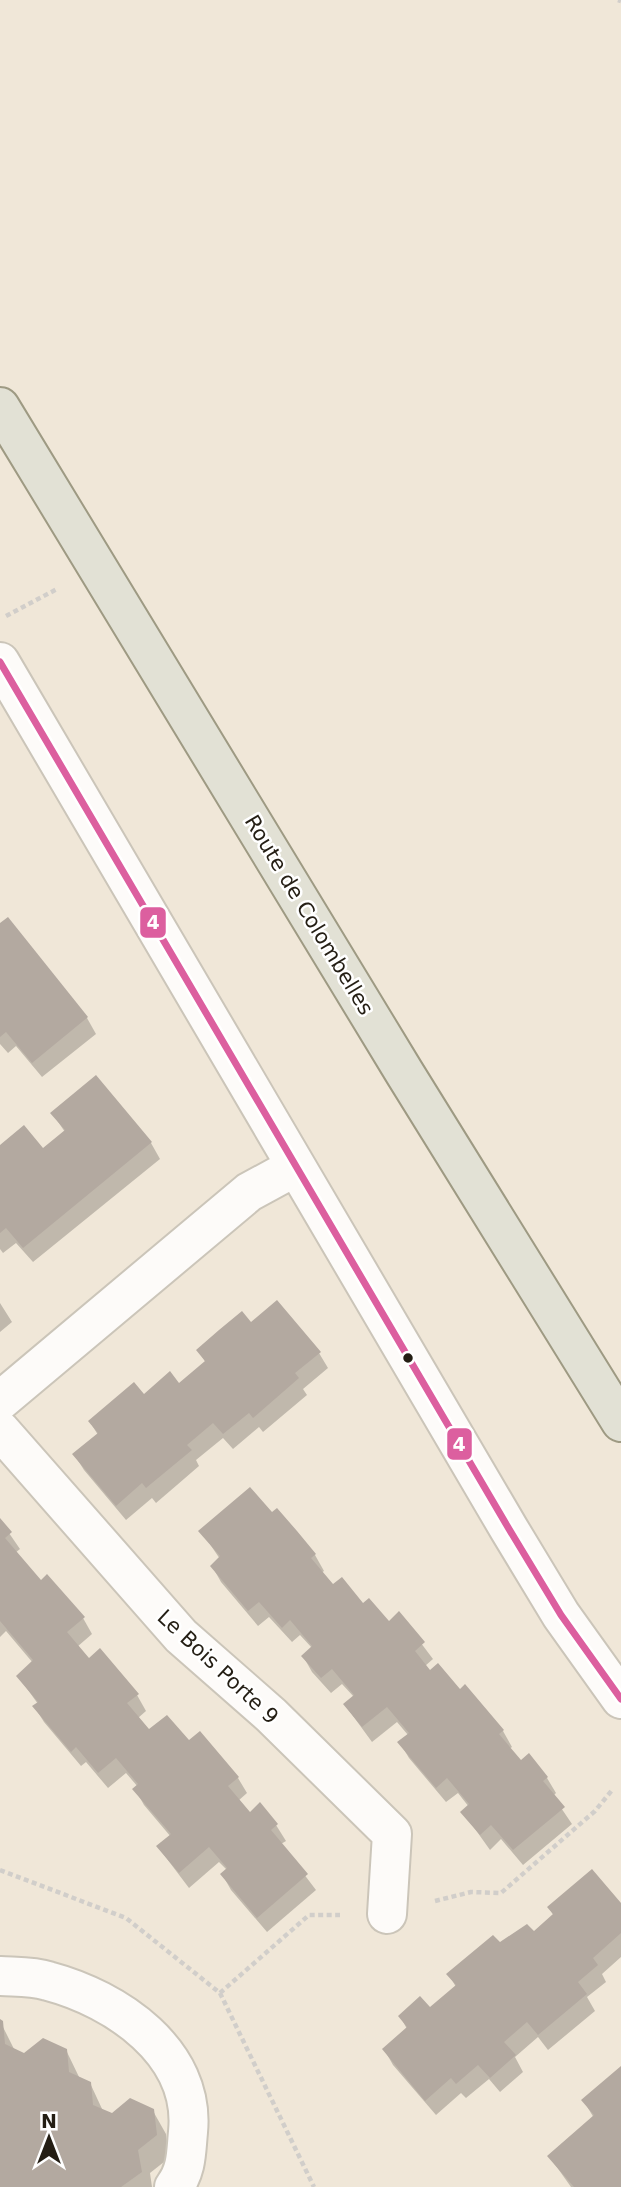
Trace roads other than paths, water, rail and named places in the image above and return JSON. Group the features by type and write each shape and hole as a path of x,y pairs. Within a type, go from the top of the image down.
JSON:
{"main road":[{"name":"Route de Colombelles","path":"0,407 621,1422"}],"street":[{"path":"0,662 12,709 295,1167 561,1615 621,1699"},
{"path":"0,1401 249,1192 295,1167"},
{"name":"Le Bois Porte 9","path":"0,1430 181,1636 271,1716 392,1834 387,1914"},
{"path":"0,1976 45,1979 90,1994 134,2023 161,2047 184,2083 189,2125 184,2174 174,2187"}]}
